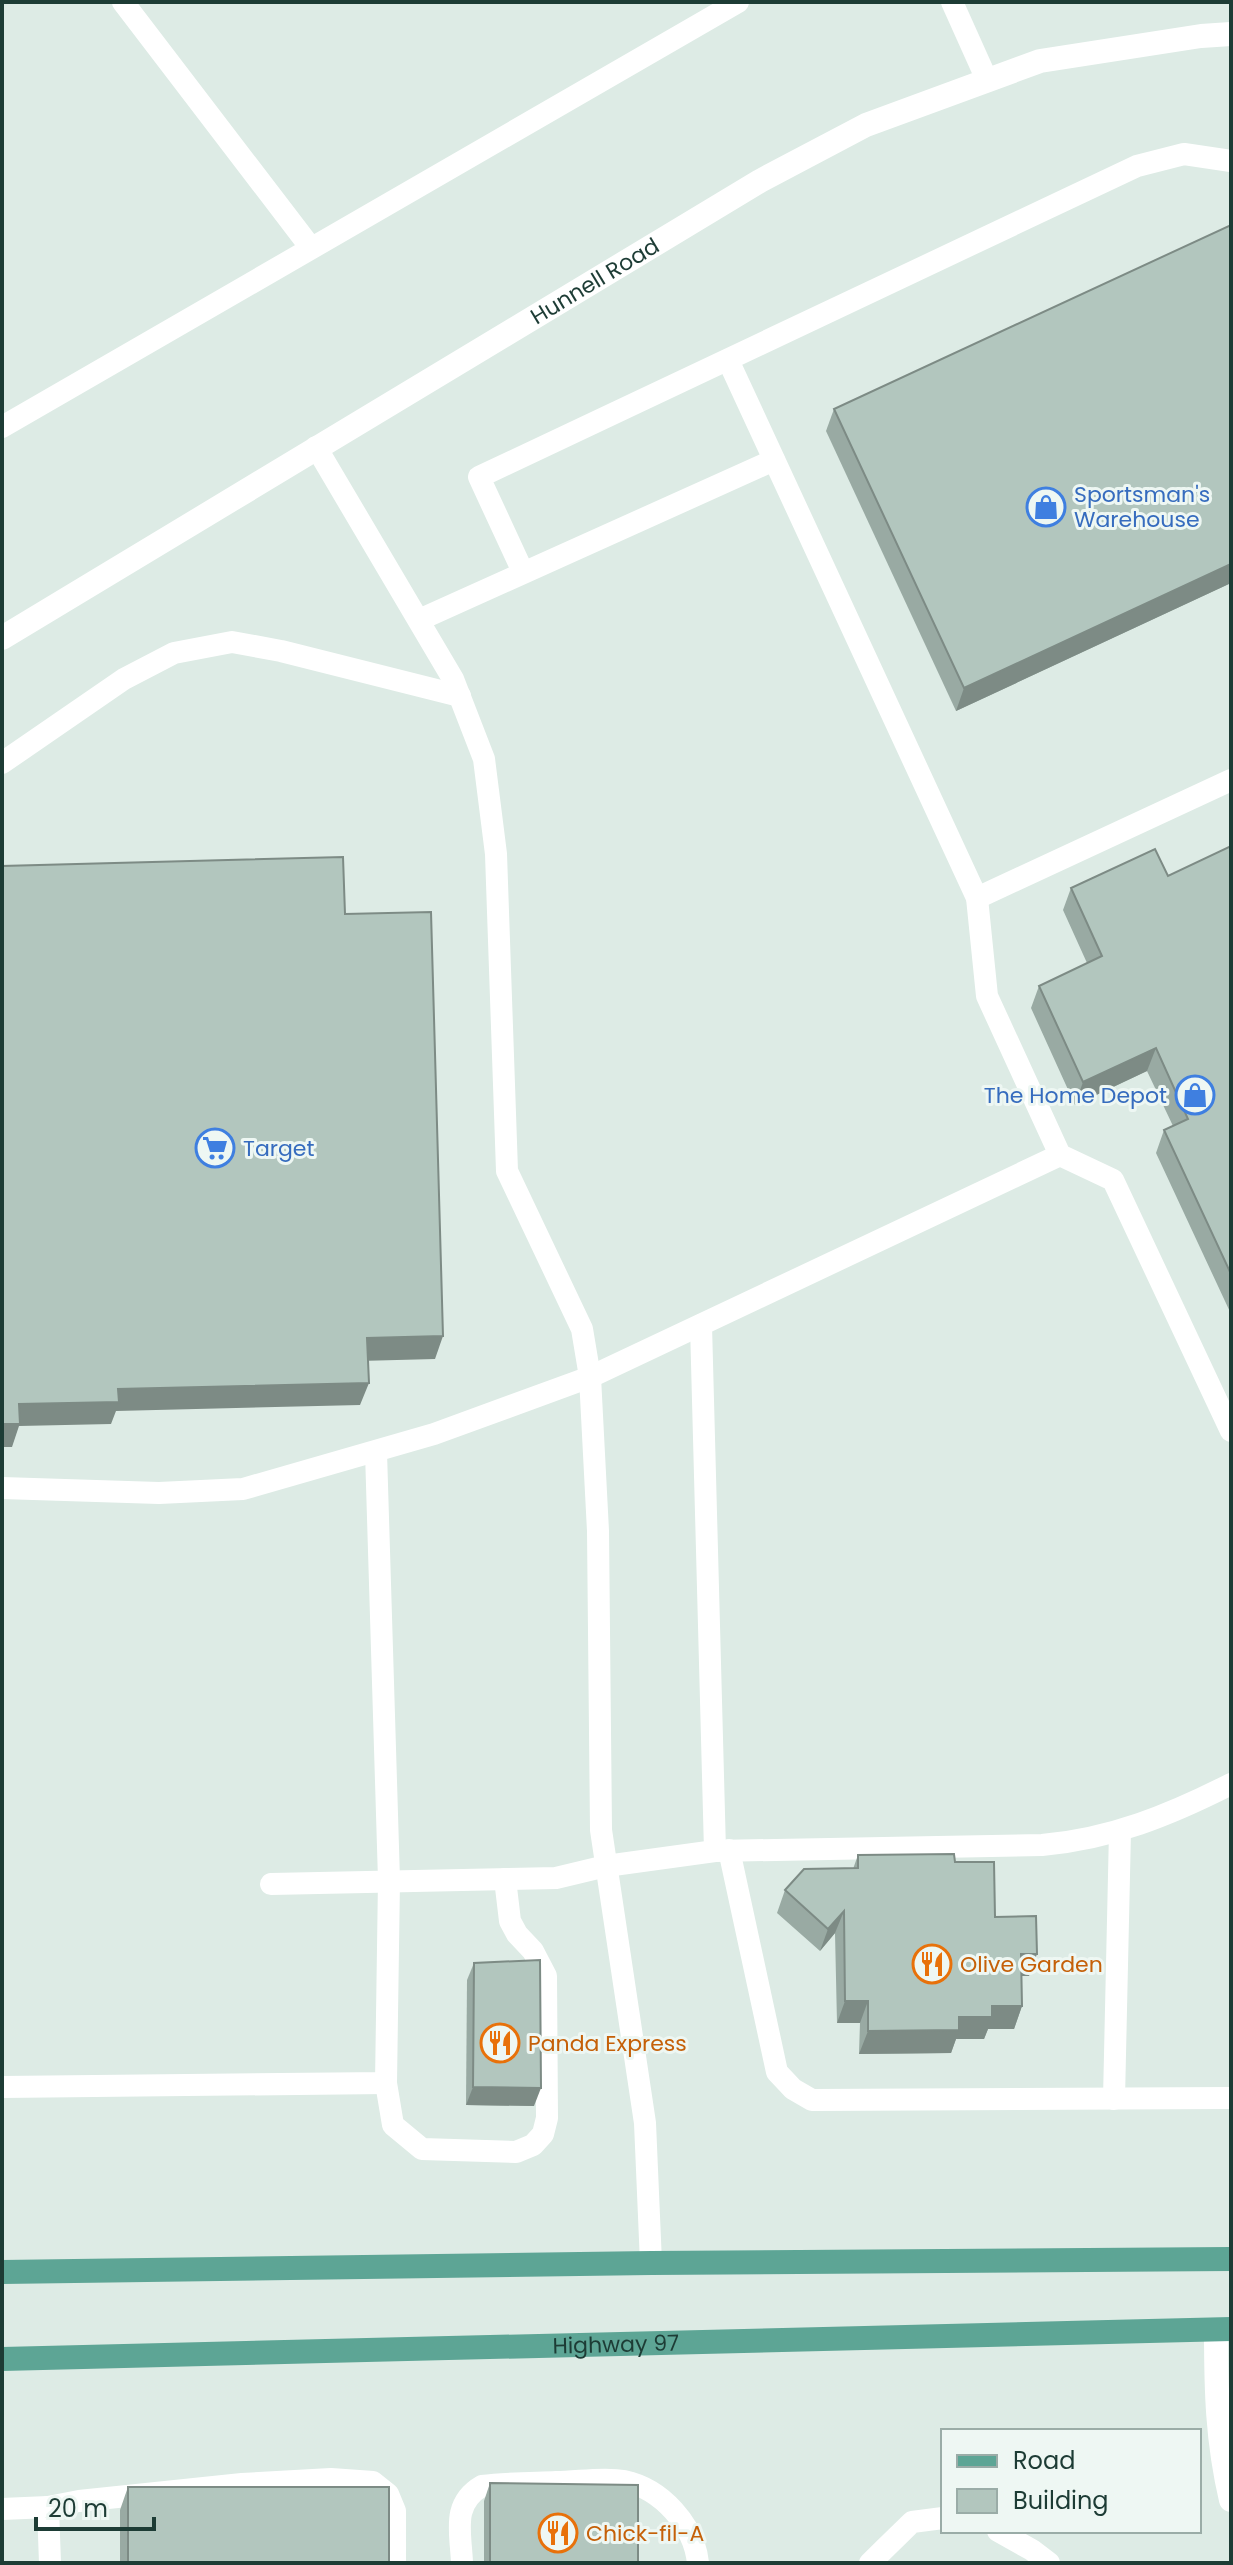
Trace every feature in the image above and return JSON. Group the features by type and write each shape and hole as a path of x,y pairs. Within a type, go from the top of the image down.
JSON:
{"main road":[{"path":"2,2272 1231,2259"},
{"name":"Highway 97","path":"2,2359 1223,2330"}],"street":[{"name":"Hunnell Road","path":"2,638 760,181 866,125 1040,61 1231,34"},
{"path":"1223,2330 1216,2416 1221,2459 1231,2500"}],"lane":[{"path":"123,2 311,248"},
{"path":"2,427 738,2"},
{"path":"952,2 987,80"},
{"path":"523,572 479,477 1137,166 1184,154 1231,161"},
{"path":"728,360 977,898 987,996 1060,1155 1113,1180 1231,1431"},
{"path":"316,447 453,679 484,759 496,854 507,1171 582,1329 590,1377 598,1531 601,1830 645,2123 651,2263"},
{"path":"419,620 774,460"},
{"path":"2,763 124,679 174,653 232,642 281,651 460,696"},
{"path":"977,898 1231,780"},
{"path":"2,1488 159,1493 243,1489 434,1434 590,1377 1060,1155"},
{"path":"701,1325 722,1850 777,2072 793,2089 812,2100 1231,2098"},
{"path":"376,1452 389,1880 386,2083 393,2125 422,2149 516,2152 533,2145 543,2134 547,2118 546,1976 533,1951 510,1921 505,1879"},
{"path":"271,1884 556,1878 606,1866 722,1850 1077,1842 1174,1812 1231,1784"},
{"path":"1114,2099 1120,1831"},
{"path":"2,2087 386,2083"},
{"path":"2,2509 48,2507 242,2484 331,2479 373,2482 388,2494 395,2511 395,2563"},
{"path":"462,2563 462,2507 472,2492 482,2486 622,2480 644,2488 664,2501 681,2519 691,2536 698,2563"},
{"path":"48,2507 50,2563"},
{"path":"870,2563 912,2522 941,2518"},
{"path":"1002,2533 1049,2563"}],"building":[{"name":"Sportsman's Warehouse","path":"1231,225 1231,564 964,688 834,409"},
{"name":"The Home Depot","path":"1231,846 1231,1274 1164,1130 1188,1119 1156,1048 1083,1082 1039,986 1102,956 1071,888 1155,849 1168,876"},
{"name":"Target","path":"343,857 345,914 431,912 443,1336 367,1338 369,1383 118,1389 119,1402 19,1404 20,1424 2,1424 2,866"},
{"name":"Olive Garden","path":"954,1854 955,1862 994,1862 995,1917 1036,1916 1037,1954 1021,1954 1022,2006 992,2006 992,2017 959,2017 959,2030 868,2031 868,2001 845,2001 844,1911 828,1929 785,1890 804,1869 858,1868 858,1855"},
{"name":"Panda Express","path":"540,1960 541,2088 473,2087 474,1963"},
{"name":"Chick-fil-A","path":"490,2483 638,2485 638,2563 490,2563"},
{"path":"128,2487 389,2487 389,2563 128,2563"}],"place":[{"name":"Sportsman's Warehouse","path":"1046,507"},
{"name":"The Home Depot","path":"1195,1095"},
{"name":"Target","path":"215,1148"},
{"name":"Olive Garden","path":"932,1964"},
{"name":"Panda Express","path":"500,2043"},
{"name":"Chick-fil-A","path":"558,2533"}]}
